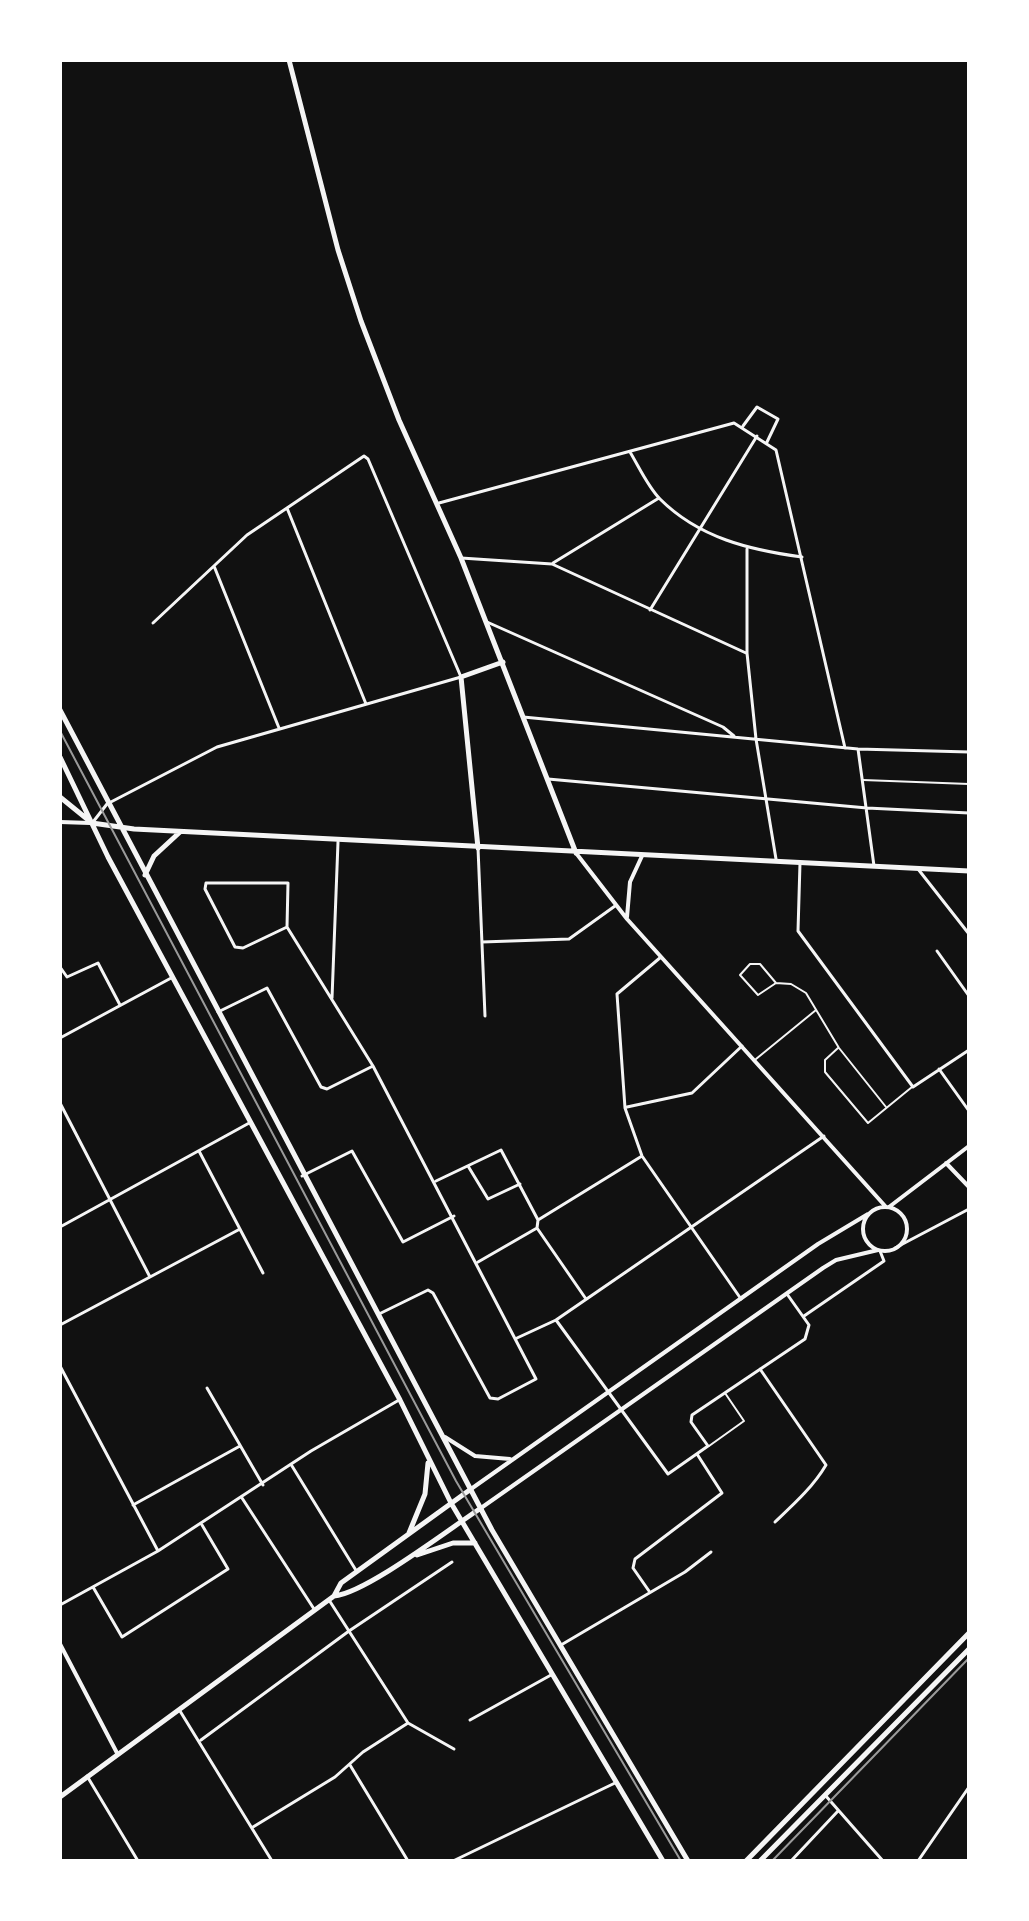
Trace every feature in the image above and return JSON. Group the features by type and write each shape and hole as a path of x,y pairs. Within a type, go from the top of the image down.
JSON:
{"main road":[{"path":"289,60 349,287 399,420 439,503 503,662 576,853"},
{"path":"478,848 461,677 503,662"},
{"path":"60,710 302,1176 481,1508 688,1861"},
{"path":"60,757 173,977 400,1400 451,1503 555,1673 663,1861"},
{"path":"60,797 92,823 180,832 969,871"},
{"path":"145,876 154,856 180,832"},
{"path":"406,1538 415,1525 425,1494 428,1458"},
{"path":"60,1797 331,1598 341,1583 471,1489"},
{"path":"331,1598 348,1595 409,1558 481,1508"},
{"path":"409,1558 453,1543 475,1543"},
{"path":"746,1861 969,1633"},
{"path":"760,1861 969,1649"},
{"path":"818,1788 825,1795"}],"street":[{"path":"742,427 757,407 778,419 767,442"},
{"path":"439,503 734,423 767,442 776,450 845,748"},
{"path":"649,611 697,527 757,436"},
{"path":"630,452 659,498 697,527 747,549 802,557"},
{"path":"60,822 92,823 107,804 217,747 461,677 368,459 364,456 247,535 153,623"},
{"path":"552,564 659,498"},
{"path":"287,507 366,704"},
{"path":"747,549 747,653 756,739 777,862"},
{"path":"461,558 552,564 649,611 747,653"},
{"path":"214,566 279,728"},
{"path":"486,622 723,727 734,736"},
{"path":"523,717 845,748 969,752"},
{"path":"858,749 874,866"},
{"path":"548,779 867,808 969,813"},
{"path":"332,1001 338,842"},
{"path":"478,848 485,1016"},
{"path":"576,853 615,906 875,1193 888,1207 899,1212 906,1224 905,1238 895,1248"},
{"path":"627,919 630,882 642,856"},
{"path":"800,863 798,931 913,1087 969,1050"},
{"path":"918,869 969,934"},
{"path":"287,927 243,948 235,947 205,885 209,882 288,883 287,927 373,1066 478,1262 536,1379 494,1399 480,1383 433,1293 422,1291 377,1315"},
{"path":"482,942 569,939 615,906"},
{"path":"937,951 969,996"},
{"path":"662,956 617,994 626,1110 642,1156 741,1299"},
{"path":"60,967 67,977 98,963 120,1005"},
{"path":"60,1038 173,977"},
{"path":"218,1012 267,988 321,1087 327,1089 373,1066"},
{"path":"626,1110 692,1093 742,1046"},
{"path":"939,1069 969,1111"},
{"path":"60,1103 150,1277"},
{"path":"60,1227 251,1122"},
{"path":"517,1338 556,1320 824,1136"},
{"path":"471,1489 741,1299 870,1212 888,1207 969,1146"},
{"path":"435,1181 501,1150 538,1220 537,1228 586,1299"},
{"path":"199,1151 263,1273"},
{"path":"302,1176 352,1151 403,1242 454,1216"},
{"path":"538,1220 642,1156"},
{"path":"946,1162 969,1187"},
{"path":"468,1166 488,1199 520,1184"},
{"path":"803,1317 884,1261 879,1250 863,1235 875,1193"},
{"path":"481,1508 836,1260 895,1248 969,1209"},
{"path":"478,1262 537,1228"},
{"path":"60,1325 240,1229"},
{"path":"556,1320 668,1474 708,1446 691,1418 805,1339 809,1325 786,1294"},
{"path":"60,1366 158,1551"},
{"path":"760,1369 826,1465 810,1482 806,1493 775,1522"},
{"path":"207,1388 263,1485"},
{"path":"60,1605 158,1551 311,1451 400,1400"},
{"path":"445,1437 475,1456 512,1459"},
{"path":"133,1505 240,1446"},
{"path":"649,1591 633,1568 635,1559 722,1493 697,1454"},
{"path":"292,1466 357,1572"},
{"path":"242,1498 314,1610"},
{"path":"93,1587 122,1637 228,1569 201,1524"},
{"path":"560,1646 711,1552"},
{"path":"201,1740 349,1631 452,1562"},
{"path":"331,1598 408,1723 454,1749"},
{"path":"60,1644 63,1656 117,1753"},
{"path":"470,1720 555,1673"},
{"path":"178,1708 201,1740 272,1861"},
{"path":"253,1827 350,1765 408,1723"},
{"path":"350,1765 408,1861"},
{"path":"87,1776 138,1861"},
{"path":"453,1861 618,1782"},
{"path":"918,1861 969,1787"},
{"path":"825,1795 883,1861"},
{"path":"791,1861 839,1810"}],"lane":[{"path":"863,780 969,784"},
{"path":"776,983 758,995 740,975 750,964 760,964 776,983 798,987 816,1009 839,1048 886,1107"},
{"path":"755,1060 816,1009"},
{"path":"839,1048 825,1060 825,1072 868,1123 913,1087"},
{"path":"708,1446 744,1421 725,1393"}],"tram line":[{"path":"60,731 456,1481 681,1861"},
{"path":"772,1861 969,1658"}]}
